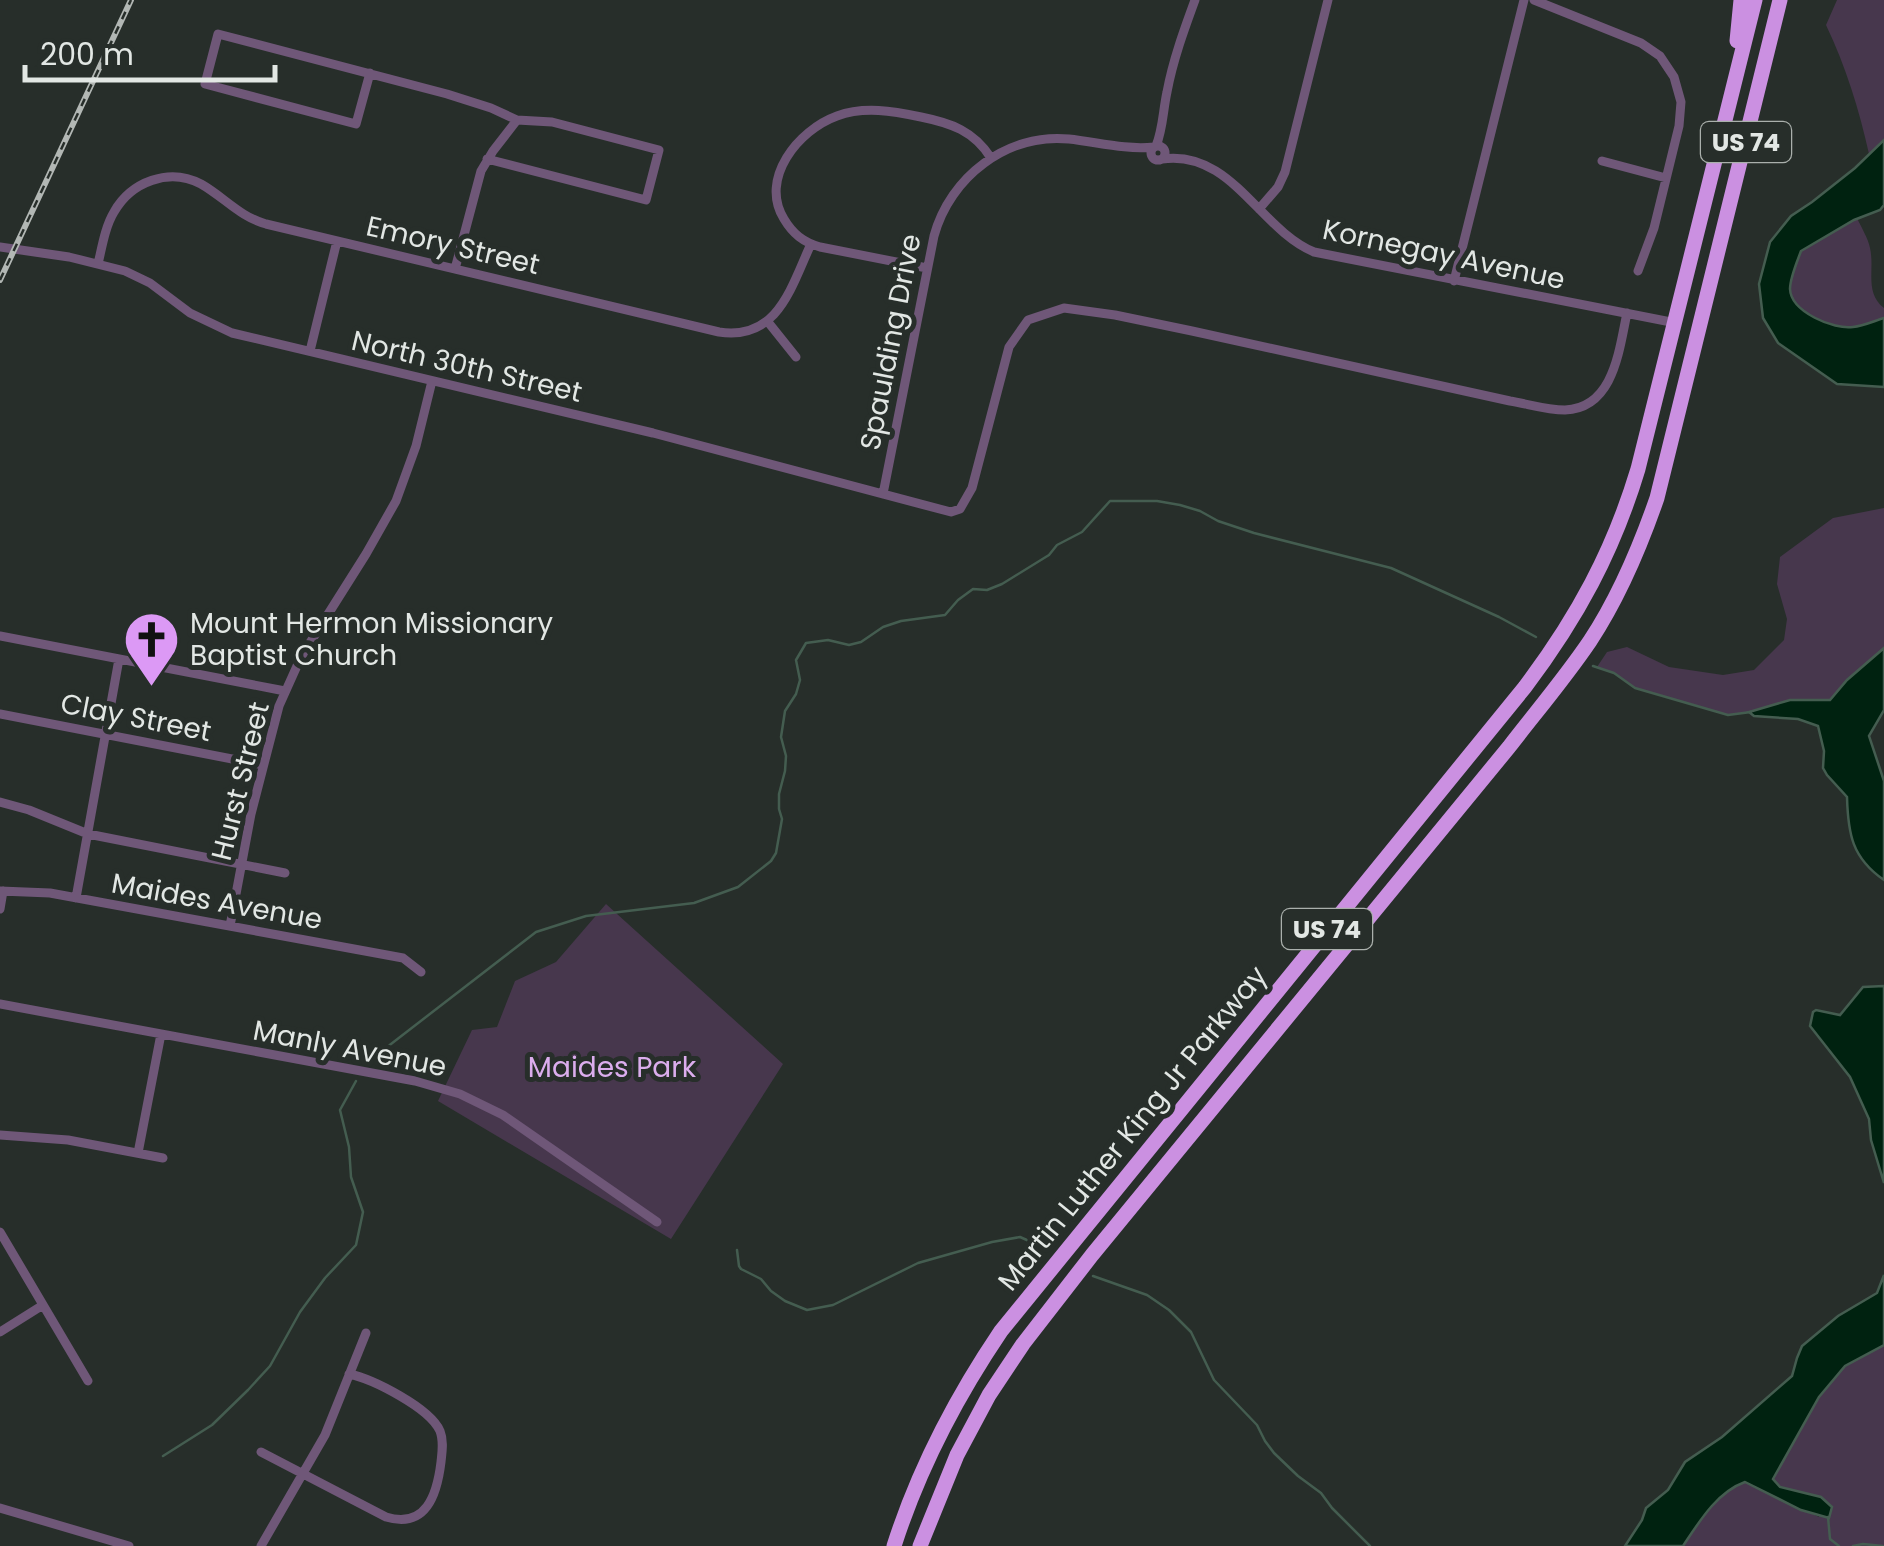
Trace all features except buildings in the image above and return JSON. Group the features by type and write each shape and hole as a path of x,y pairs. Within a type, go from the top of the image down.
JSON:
{"highway":[{"path":"1730,102 1741,0"},
{"name":"Martin Luther King Jr Parkway","path":"894,1546 943,1426 1001,1331 1526,687 1576,616 1604,562 1629,500 1755,0"},
{"name":"Martin Luther King Jr Parkway","path":"920,1546 956,1455 1023,1344 1509,748 1604,618 1638,550 1656,498 1780,0"}],"street":[{"path":"1161,152 1160,135 1170,80 1195,0"},
{"path":"1259,209 1285,172 1328,0"},
{"path":"1454,280 1524,0"},
{"path":"1534,0 1651,48 1668,65 1678,89 1681,113 1654,228 1638,272"},
{"path":"370,74 356,124 205,84 218,34 462,98 517,120 552,122 659,150 646,200 487,159"},
{"path":"927,268 811,244 799,238 778,207 776,189 791,150 829,119 866,110 946,123 976,138 991,158"},
{"path":"455,269 476,186 487,159 517,120"},
{"name":"Kornegay Avenue","path":"991,158 1019,145 1046,139 1161,152 1219,173 1284,235 1308,250 1676,323"},
{"name":"Spaulding Drive","path":"883,494 937,224 969,176 991,158"},
{"path":"1602,161 1666,178"},
{"name":"Emory Street","path":"98,264 116,208 140,184 161,177 181,178 198,183 256,221 720,332 737,334 768,322"},
{"path":"310,351 337,240"},
{"path":"796,357 768,322 785,300 811,244"},
{"name":"North 30th Street","path":"0,246 69,257 141,278 190,313 222,329 675,439 951,512 960,509 972,488 1009,347 1028,320 1064,308 1192,330 1564,410 1601,395 1615,368 1627,314"},
{"name":"Hurst Street","path":"230,926 274,720 301,657 396,501 416,446 432,380"},
{"path":"0,636 285,691"},
{"path":"76,898 118,659"},
{"name":"Clay Street","path":"0,714 263,766"},
{"path":"0,802 88,834 285,872"},
{"path":"0,909 2,891"},
{"name":"Maides Avenue","path":"2,891 34,891 76,898 403,958 421,972"},
{"name":"Manly Avenue","path":"0,1004 415,1082 460,1094 503,1115 657,1222"},
{"path":"138,1153 160,1034"},
{"path":"0,1134 68,1140 163,1158"},
{"path":"0,1232 88,1381"},
{"path":"0,1332 43,1305"},
{"path":"260,1546 325,1435 366,1333"},
{"path":"261,1452 393,1520 412,1518 426,1509 433,1499 442,1450 436,1425 378,1382 349,1374"},
{"path":"0,1508 129,1546"}],"green space":[{"path":"1837,0 1884,0 1884,140 1869,154 1851,88 1826,25"},
{"path":"1857,218 1869,244 1872,288 1884,308 1884,318 1845,327 1805,312 1792,298 1790,285 1801,251"},
{"path":"1884,508 1884,648 1847,680 1830,701 1790,700 1728,715 1635,688 1597,667 1607,652 1627,647 1669,667 1723,675 1754,670 1784,640 1787,619 1777,584 1780,557 1833,518"},
{"name":"Maides Park","path":"606,904 783,1064 671,1239 438,1101 472,1030 497,1027 515,981 556,962"},
{"path":"1884,1345 1884,1546 1683,1546 1717,1500 1745,1482 1819,1517 1821,1498 1780,1487 1773,1479 1819,1397 1845,1366"}],"shaded area":[{"path":"1884,140 1884,205 1801,251 1791,280 1792,297 1798,305 1825,322 1853,327 1884,318 1884,387 1837,384 1778,343 1763,318 1759,284 1770,242 1791,216 1855,168"},
{"path":"1884,648 1884,710 1869,736 1884,781 1884,880 1858,854 1847,797 1823,768 1824,751 1818,726 1749,712 1790,700 1830,700"},
{"path":"1884,986 1884,1183 1869,1119 1850,1077 1810,1026 1816,1010 1840,1015 1863,987"},
{"path":"1884,1275 1884,1345 1845,1366 1819,1397 1773,1479 1780,1487 1821,1497 1832,1507 1829,1518 1801,1510 1745,1482 1717,1500 1683,1546 1625,1546 1646,1508 1668,1490 1685,1462 1722,1437 1792,1376 1802,1346 1838,1316 1877,1293"}],"waterway":[{"path":"369,1061 536,932 586,916 694,903 738,887 776,853 782,819 779,794 786,756 781,737 785,711 800,680 796,660 806,643 828,640 849,645 901,621 945,615 973,589 987,590 1002,584 1049,555 1057,545 1082,532 1110,501 1180,505 1254,533 1391,568 1536,637"},
{"path":"1593,666 1614,673 1635,688 1728,715 1751,712"},
{"path":"163,1456 212,1425 270,1366 300,1312 356,1245 363,1212 351,1177 340,1110 356,1081"},
{"path":"737,1250 741,1269 761,1279 785,1301 807,1310 833,1305 918,1263 992,1242 1020,1237 1045,1248"},
{"path":"1093,1276 1147,1295 1169,1310 1191,1332 1214,1380 1257,1425 1274,1453 1321,1493 1370,1546"},
{"path":"1828,1517 1830,1539 1839,1546"},
{"path":"1853,1546 1883,1546"}],"railway":[{"path":"0,280 131,0"}],"place":[{"name":"Mount Hermon Missionary Baptist Church","path":"151,688"}]}
